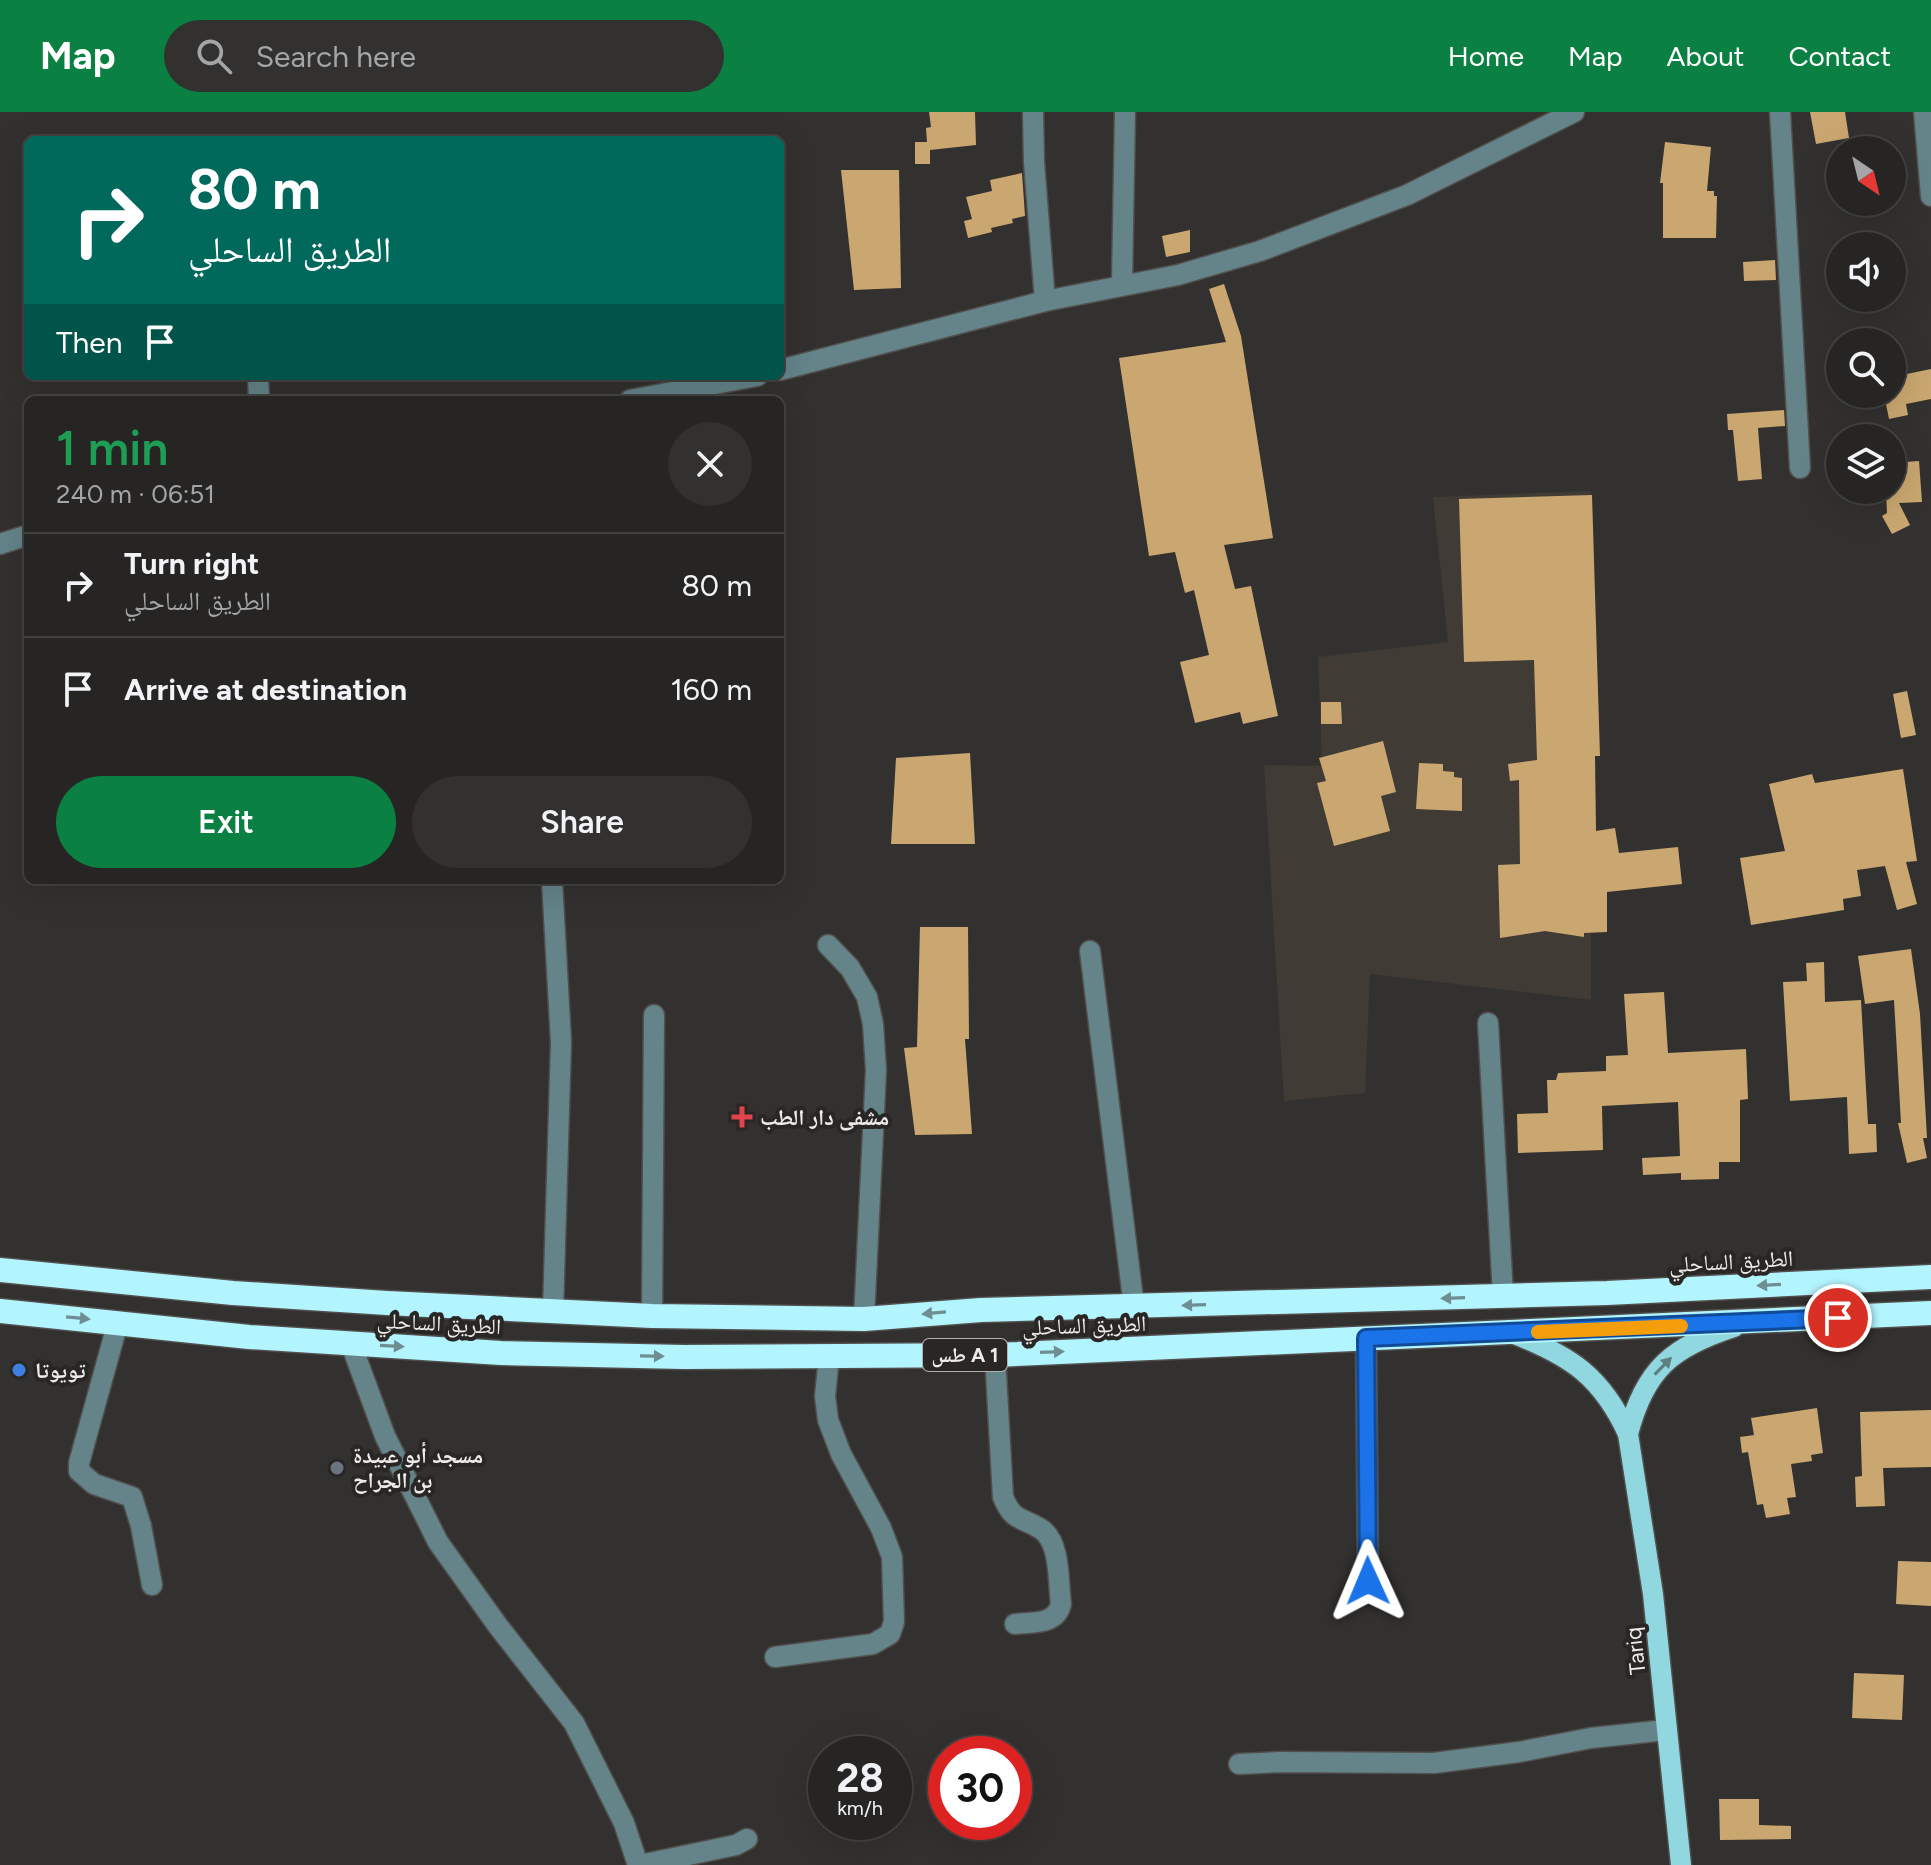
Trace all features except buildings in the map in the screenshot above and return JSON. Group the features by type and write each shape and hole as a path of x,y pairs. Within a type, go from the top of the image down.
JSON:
{"highway":[{"name":"الطريق الساحلي","path":"0,1270 233,1293 553,1312 864,1319 981,1310 1503,1296 1931,1277"},
{"name":"الطريق الساحلي","path":"0,1311 249,1337 501,1353 829,1357 995,1355 1931,1313"}],"main road":[{"path":"1628,1434 1639,1399 1659,1369 1696,1339 1745,1323"},
{"path":"1511,1333 1564,1355 1585,1371 1610,1399 1628,1434"},
{"name":"Tariq","path":"1628,1434 1653,1594 1681,1865"}],"street":[{"path":"1033,112 1045,301"},
{"path":"1122,284 1125,112"},
{"path":"784,369 1045,301 1178,275 1260,251 1407,195 1574,112"},
{"path":"1780,112 1800,468"},
{"path":"1924,112 1931,196"},
{"path":"680,396 742,380"},
{"path":"0,544 24,536"},
{"path":"552,884 561,1042 553,1312"},
{"path":"828,945 856,977 867,997 873,1024 876,1070 864,1319"},
{"path":"1090,951 1134,1307"},
{"path":"652,1316 654,1015"},
{"path":"1488,1023 1503,1296"},
{"path":"118,1322 79,1471 94,1484 132,1497 152,1585"},
{"path":"1366,1338 1368,1581"},
{"path":"351,1344 385,1436 438,1542 574,1723 624,1823 639,1865 736,1845 747,1839"},
{"path":"995,1355 1003,1497 1009,1511 1020,1520 1044,1530 1052,1543 1061,1604 1059,1613 1053,1618 1015,1624"},
{"path":"775,1657 873,1644 890,1634 894,1622 892,1557 881,1528 841,1454 828,1420 825,1396 829,1357"},
{"path":"1239,1764 1295,1761 1434,1763 1519,1752 1591,1738 1666,1730"}],"shaded area":[{"path":"1591,491 1591,1000 1370,974 1365,1093 1284,1101 1264,765 1322,766 1318,657 1448,642 1433,497"}],"slow traffic":[{"path":"1538,1332 1681,1326"}],"place":[{"name":"مشفى دار الطب","path":"742,1117"},
{"name":"تويوتا","path":"19,1370"},
{"name":"مسجد أبو عبيدة بن الجراح","path":"337,1468"}],"route":[{"path":"1368,1581 1366,1338 1838,1318"}]}
